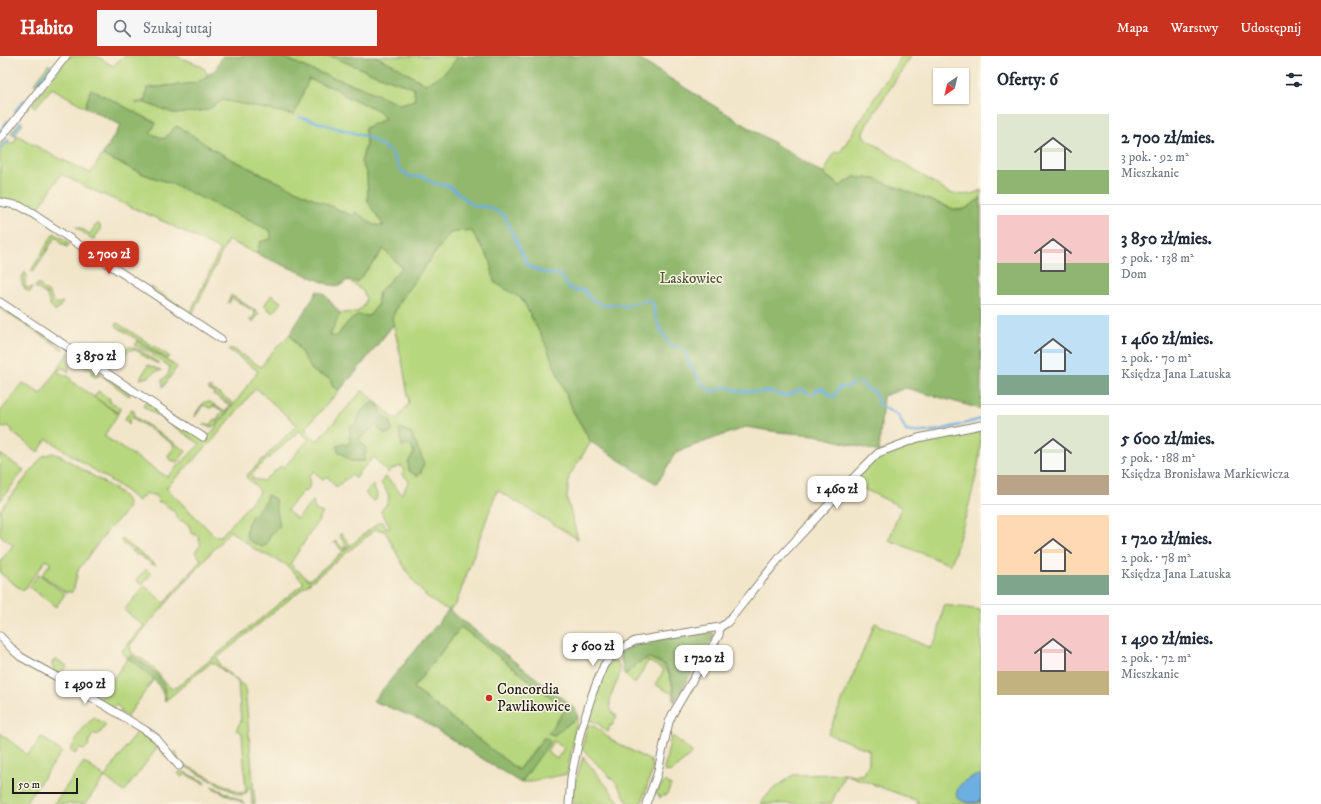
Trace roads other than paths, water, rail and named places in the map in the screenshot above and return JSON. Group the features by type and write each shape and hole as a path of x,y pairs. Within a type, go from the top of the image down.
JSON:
{"street":[{"path":"0,139 66,56"},
{"path":"0,202 20,206 33,214 221,339"},
{"path":"0,302 203,437"},
{"path":"569,804 571,778 581,730 593,692 604,665 616,651 635,641 720,626 727,623 781,556 878,453 918,438 981,424"},
{"path":"646,804 658,775 669,722 719,635 720,626"},
{"path":"0,636 21,657 66,682 145,730 156,738 179,766"}],"water":[{"path":"981,775 981,801 969,802 957,798 958,789 963,782"}],"waterway":[{"path":"37,84 51,67"},
{"path":"15,111 24,100"},
{"path":"299,117 368,137 391,152 401,170 410,177 423,176 433,183 449,186 474,206 488,207 504,215 528,266 541,272 561,275 567,286 572,290 585,290 588,297 604,306 616,304 627,306 645,299 652,302 658,325 671,346 678,347"},
{"path":"0,131 8,121"},
{"path":"14,133 21,122"},
{"path":"0,149 9,139"},
{"path":"684,349 690,366 696,373 697,378 711,391 729,387 738,391 754,391 763,393 765,391 787,396 802,389 809,394"},
{"path":"814,395 817,389 824,389 830,396 834,397 839,387 848,387 854,382"},
{"path":"860,382 867,389 875,392 878,404 899,416 906,431 934,431 981,419"}],"place":[{"name":"Concordia Pawlikowice","path":"489,698"}],"park label":[{"name":"Laskowiec","path":"691,278"}]}
